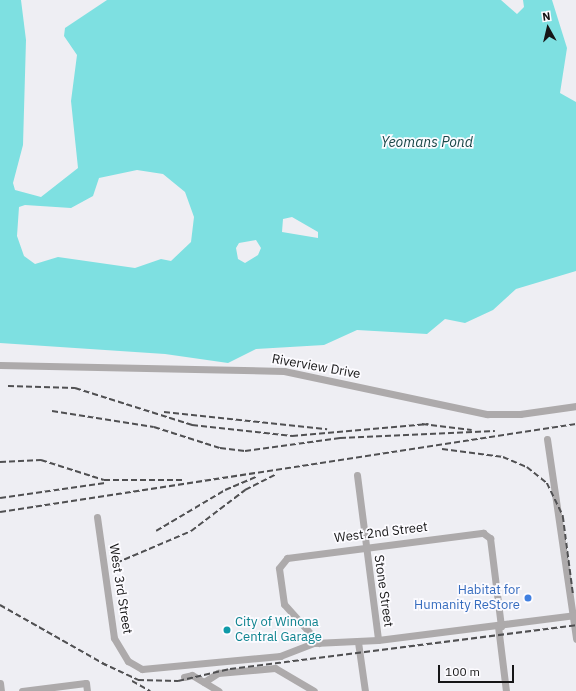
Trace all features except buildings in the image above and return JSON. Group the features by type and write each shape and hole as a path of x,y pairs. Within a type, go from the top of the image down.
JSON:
{"street":[{"name":"Riverview Drive","path":"0,365 284,371 487,414 520,414 576,406"},
{"path":"547,440 574,615 576,639"},
{"name":"Stone Street","path":"357,475 378,640"},
{"name":"West 3rd Street","path":"97,517 114,638 128,662 142,669 156,670 280,656 319,642 358,642 378,640 499,626 574,615"},
{"name":"West 2nd Street","path":"319,642 284,604 279,568 282,562 294,557 483,533 490,538 499,626"},
{"path":"499,626 506,691"},
{"path":"358,642 365,691"},
{"path":"204,682 218,673 275,668 314,691"},
{"path":"184,677 192,674 219,691"},
{"path":"0,684 1,691"},
{"path":"22,691 87,687"}],"water":[{"name":"Yeomans Pond","path":"0,0 21,0 26,40 23,145 13,183 15,190 41,197 78,168 71,101 77,55 64,36 65,28 107,0 501,0 517,14 524,7 523,0 552,0 567,48 560,93 576,102 576,271 516,289 493,310 465,323 445,319 427,334 357,330 324,345 256,349 228,363 165,354 0,343","holes":["137,170 163,174 185,192 194,217 191,242 171,261 161,259 135,268 58,257 35,264 24,256 17,236 19,207 25,205 71,208 93,196 99,178","292,217 318,232 318,238 282,232 283,219","256,240 261,248 258,255 245,263 238,259 236,248 239,243"]}],"railway":[{"path":"8,386 75,388 192,425 292,436 428,424"},
{"path":"52,411 154,427 220,448 245,451 340,438 495,431"},
{"path":"164,412 327,429"},
{"path":"422,424 472,430"},
{"path":"0,512 576,424"},
{"path":"442,449 503,457 527,467 547,483 563,516 573,593"},
{"path":"0,462 41,460 104,480 184,480"},
{"path":"116,563 191,531 245,490 276,474"},
{"path":"156,531 225,490 256,477"},
{"path":"0,498 105,483"},
{"path":"0,605 106,665"},
{"path":"102,663 138,680 178,681 230,669 576,625"},
{"path":"132,681 150,691"}],"place":[{"name":"Habitat for Humanity ReStore","path":"528,598"},
{"name":"City of Winona Central Garage","path":"227,630"}]}
